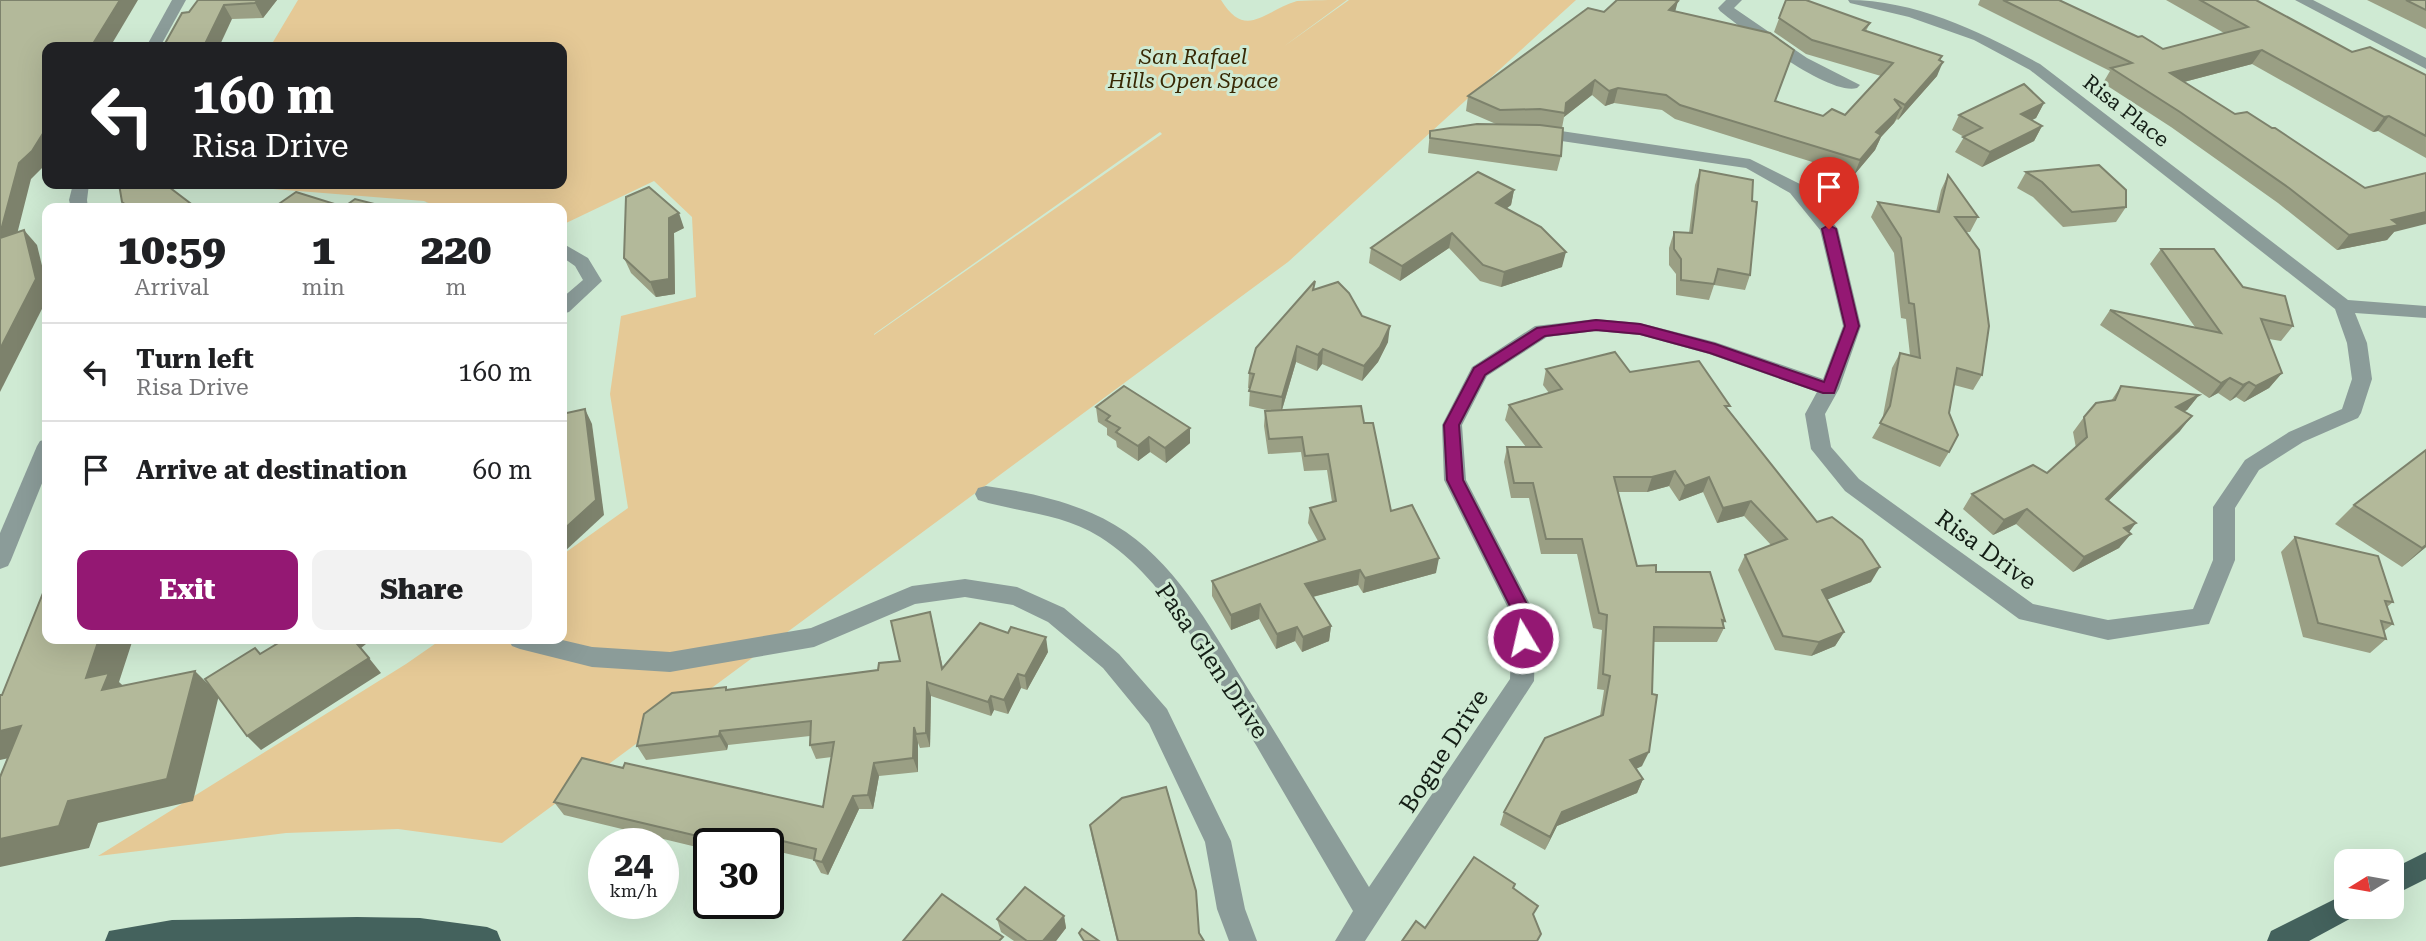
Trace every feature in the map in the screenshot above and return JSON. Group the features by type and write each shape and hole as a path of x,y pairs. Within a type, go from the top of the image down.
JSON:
{"main road":[{"path":"2404,877 2426,865"},
{"path":"2281,941 2334,913"},
{"path":"119,941 173,933 292,936 420,931 487,941"}],"street":[{"path":"156,42 179,0"},
{"name":"Risa Place","path":"1855,0 1914,14 1979,37 2035,67 2343,306"},
{"path":"2302,0 2426,64"},
{"path":"1730,4 1808,67 1852,85"},
{"name":"Risa Drive","path":"1512,132 1537,132 1750,164 1796,189 1829,229 1852,326 1829,389 1815,414 1821,449 1852,485 2027,612 2108,630 2201,617 2224,560 2224,507 2252,465 2295,437 2351,413 2362,379 2357,343 2343,306"},
{"path":"567,252 582,262 593,281 567,304"},
{"path":"2343,306 2426,312"},
{"name":"Bogue Drive","path":"1349,941 1522,681 1524,616 1455,480 1452,425 1479,372 1542,331 1596,325 1640,329 1715,349 1829,389"},
{"path":"0,560 42,458"},
{"name":"Pasa Glen Drive","path":"986,494 1030,500 1096,525 1123,542 1150,570 1174,598 1217,659 1369,912"},
{"path":"540,644 592,657 670,662 814,637 912,595 965,588 1017,596 1056,615 1111,661 1158,717 1218,841 1231,909 1243,941"}],"green space":[{"name":"San Rafael Hills Open Space","path":"298,0 1221,0 1239,19 1248,21 1297,1 1347,0 1283,47 1349,0 1576,0 1288,262 502,843 398,829 286,833 98,856 435,644 567,644 567,551 628,508 610,394 621,316 696,297 692,217 654,181 567,223 567,203 424,201 272,189 567,189 567,42 273,42","holes":["1160,132 1162,134 874,335"]}],"building":[{"path":"0,0 120,0 94,42 42,42 42,135 32,151 19,163 0,234"},
{"path":"198,0 258,0 255,3 224,5 206,42 166,42 182,13 189,12"},
{"path":"1617,0 1674,0 1678,1 1669,10 1770,33 1794,50 1775,101 1823,116 1832,109 1845,115 1893,63 1812,40 1779,18 1786,0 1806,0 1870,23 1863,30 1942,56 1939,60 1943,62 1905,105 1894,99 1901,108 1876,132 1881,135 1860,160 1680,105 1666,95 1618,88 1609,91 1595,80 1566,103 1565,113 1540,109 1500,110 1468,96 1588,8 1604,12"},
{"path":"2003,0 2059,0 2138,37 2142,36 2163,49 2248,27 2200,0 2256,0 2352,52 2370,47 2426,75 2426,136 2389,116 2384,117 2262,50 2170,73 2235,114 2247,112 2275,128 2365,188 2426,173 2426,212 2392,220 2399,225 2349,235 2289,188 2111,68 2132,63"},
{"path":"2406,0 2426,0 2426,10"},
{"path":"2024,84 2044,103 2021,114 2042,126 1990,152 1963,137 1982,128 1959,115"},
{"path":"1477,124 1563,128 1561,156 1430,138 1430,131"},
{"path":"2099,165 2126,190 2126,207 2072,212 2042,182 2026,172"},
{"path":"1700,170 1753,180 1752,201 1757,202 1750,275 1718,269 1714,284 1681,280 1681,259 1674,249 1674,232 1692,233"},
{"path":"1478,172 1514,190 1496,203 1541,227 1566,252 1504,272 1483,265 1452,233 1402,266 1371,248"},
{"path":"1948,175 1978,217 1955,217 1979,250 1989,326 1982,375 1957,368 1949,413 1958,435 1949,452 1880,423 1890,406 1900,353 1920,358 1914,304 1909,303 1901,238 1878,202 1939,212"},
{"path":"649,187 679,213 669,218 669,279 650,282 624,258 626,197"},
{"path":"120,189 172,189 190,203 123,203"},
{"path":"296,192 331,203 280,203"},
{"path":"355,199 371,203 350,203"},
{"path":"24,230 36,279 0,349 0,238"},
{"path":"2161,249 2214,249 2243,287 2285,296 2293,326 2261,319 2282,373 2256,386 2249,382 2243,385 2230,378 2221,383 2110,310 2221,333"},
{"path":"1315,281 1313,290 1338,282 1349,293 1362,316 1390,326 1380,347 1364,366 1323,349 1318,355 1297,346 1282,397 1249,391 1254,374 1249,373 1256,348"},
{"path":"1615,352 1630,372 1699,361 1730,406 1725,406 1817,522 1832,517 1862,540 1880,567 1822,590 1844,632 1819,642 1783,636 1745,555 1787,539 1751,501 1723,508 1709,477 1685,486 1675,471 1652,477 1614,477 1637,566 1656,565 1656,572 1710,572 1725,621 1722,620 1724,628 1654,627 1652,694 1657,695 1649,752 1630,760 1643,779 1562,812 1550,837 1504,812 1545,738 1603,715 1610,676 1603,674 1607,615 1599,613 1582,539 1546,539 1533,483 1514,483 1507,447 1541,447 1509,405 1562,389 1546,369"},
{"path":"1124,386 1190,428 1165,448 1149,437 1138,446 1116,432 1120,428 1106,420 1110,416 1096,407"},
{"path":"2121,386 2199,395 2176,407 2192,416 2106,499 2136,523 2124,528 2131,534 2084,557 2027,509 2004,520 1972,494 2033,465 2047,473 2087,437 2084,417 2096,403 2115,400"},
{"path":"1361,406 1364,423 1373,423 1391,511 1412,505 1439,558 1365,578 1360,570 1305,584 1331,626 1303,637 1297,627 1277,634 1260,604 1231,615 1212,581 1325,539 1310,508 1336,501 1328,454 1305,456 1302,437 1269,439 1265,411"},
{"path":"585,409 596,500 567,526 567,413"},
{"path":"2426,450 2426,545 2422,548 2354,505"},
{"path":"2295,537 2378,556 2393,602 2385,601 2393,624 2381,621 2386,639 2318,623"},
{"path":"42,595 42,644 97,644 86,678 109,673 102,690 195,671 167,779 68,801 59,826 0,839 0,777 21,726 0,731 2,695"},
{"path":"930,612 942,669 980,623 1008,633 1011,627 1046,637 1025,676 1018,674 1004,700 991,696 988,702 927,682 926,733 916,734 914,727 913,758 874,763 868,795 853,796 822,862 814,860 816,849 784,841 784,828 693,828 693,835 679,832 679,828 664,828 554,802 582,758 623,768 625,763 823,807 834,742 810,745 811,721 720,731 719,736 637,746 644,714 672,693 726,687 726,690 878,670 879,663 900,661 891,621"},
{"path":"277,644 357,644 369,658 247,736 205,679 255,648 260,654"},
{"path":"1166,787 1196,891 1199,933 1204,941 1118,941 1090,825 1122,798"},
{"path":"1474,857 1515,884 1513,888 1538,906 1533,914 1541,934 1537,941 1402,941 1416,921 1425,928"},
{"path":"1025,887 1064,916 1043,941 1027,941 997,919"},
{"path":"942,894 1003,937 999,941 903,941"},
{"path":"1082,929 1099,941 1084,941 1079,933"}],"route":[{"path":"1523,638 1524,616 1455,480 1452,425 1479,372 1542,331 1596,325 1640,329 1715,349 1829,389 1852,326 1829,229"}]}
